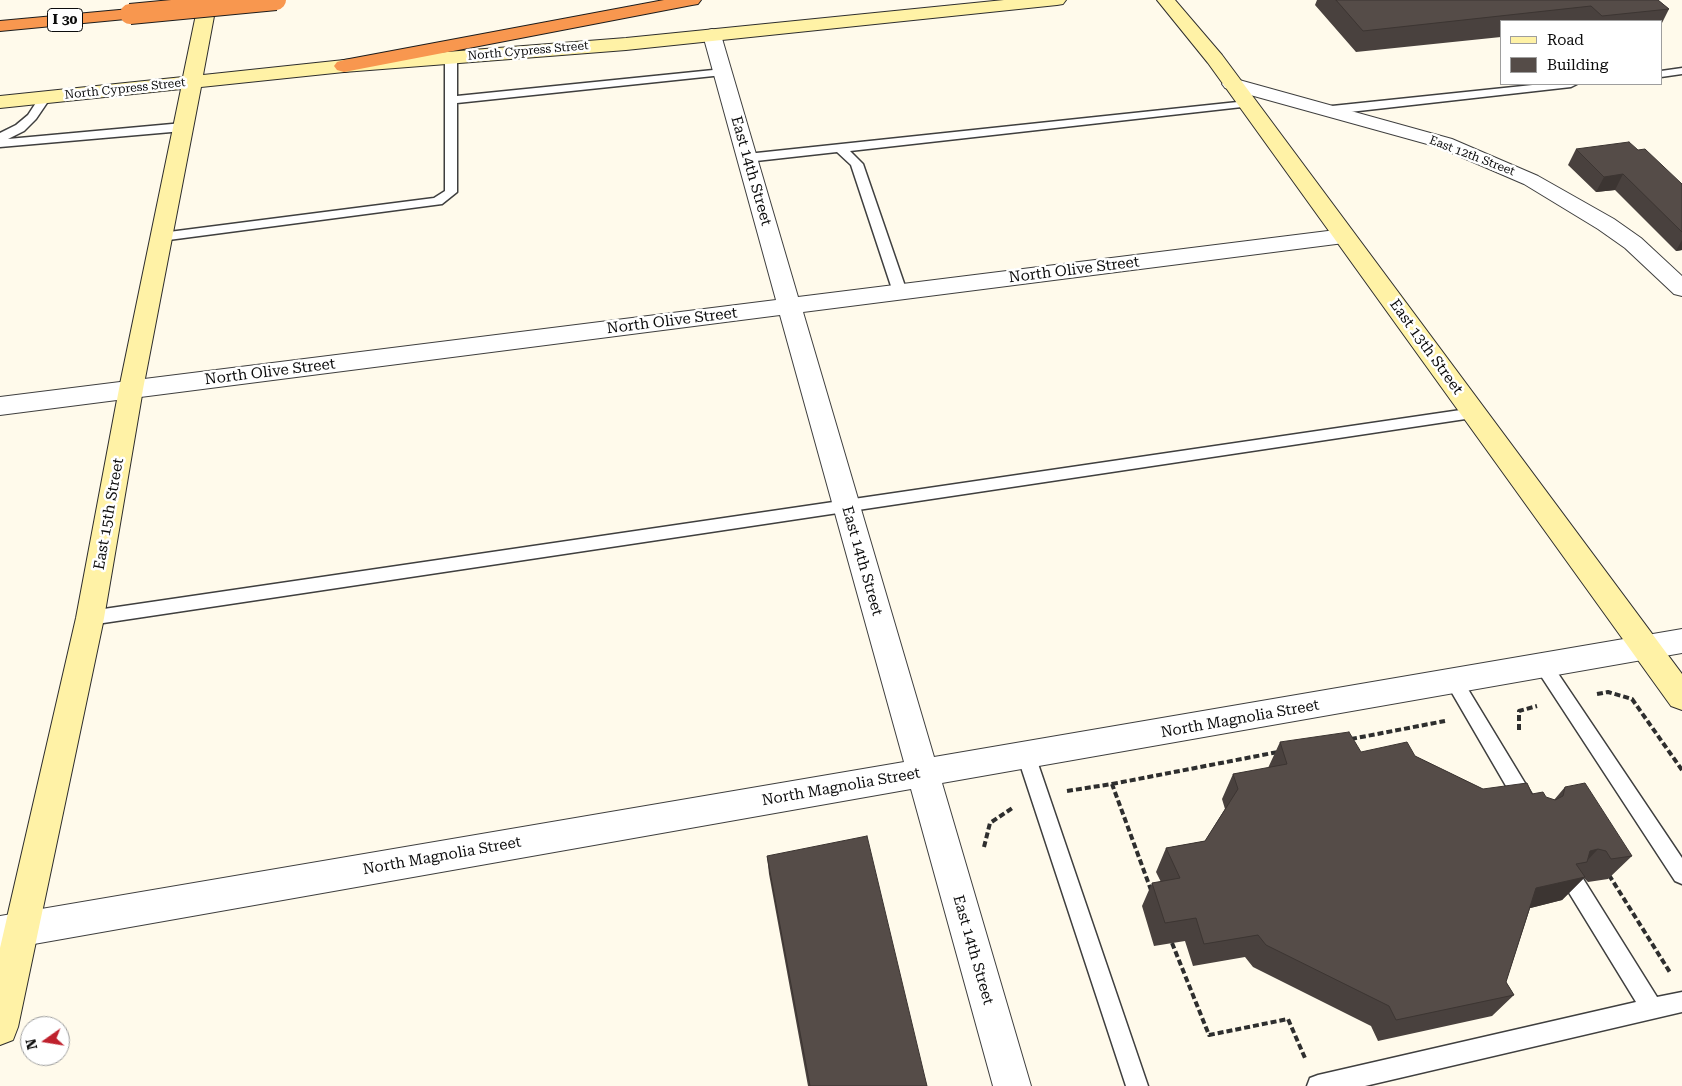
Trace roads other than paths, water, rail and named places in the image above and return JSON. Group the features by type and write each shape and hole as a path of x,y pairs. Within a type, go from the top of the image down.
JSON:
{"highway":[{"name":"I 30","path":"0,26 276,0"},
{"path":"344,66 692,0"}],"main road":[{"name":"East 15th Street","path":"0,1027 10,931 90,618 161,237 208,0"},
{"name":"North Cypress Street","path":"0,102 344,66 712,35 1057,0"},
{"name":"East 13th Street","path":"1166,0 1248,104 1682,697"}],"street":[{"name":"East 14th Street","path":"712,35 1012,1086"},
{"name":"East 12th Street","path":"1232,84 1332,110 1445,143 1531,180 1574,203 1633,244 1682,289"},
{"name":"North Olive Street","path":"0,406 1344,236"},
{"name":"North Magnolia Street","path":"10,931 1682,641"}],"lane":[{"path":"161,237 438,201 451,192 451,58"},
{"path":"450,100 723,72"},
{"path":"1662,74 1682,72"},
{"path":"1332,110 1562,85"},
{"path":"0,138 26,123 44,97"},
{"path":"748,158 1248,104"},
{"path":"0,143 183,127"},
{"path":"840,148 857,164 900,292"},
{"path":"90,618 1474,413"},
{"path":"1543,665 1682,875"},
{"path":"1454,681 1533,814"},
{"path":"1026,755 1137,1086"},
{"path":"1575,884 1652,1009"},
{"path":"1318,1086 1682,1002"}]}
